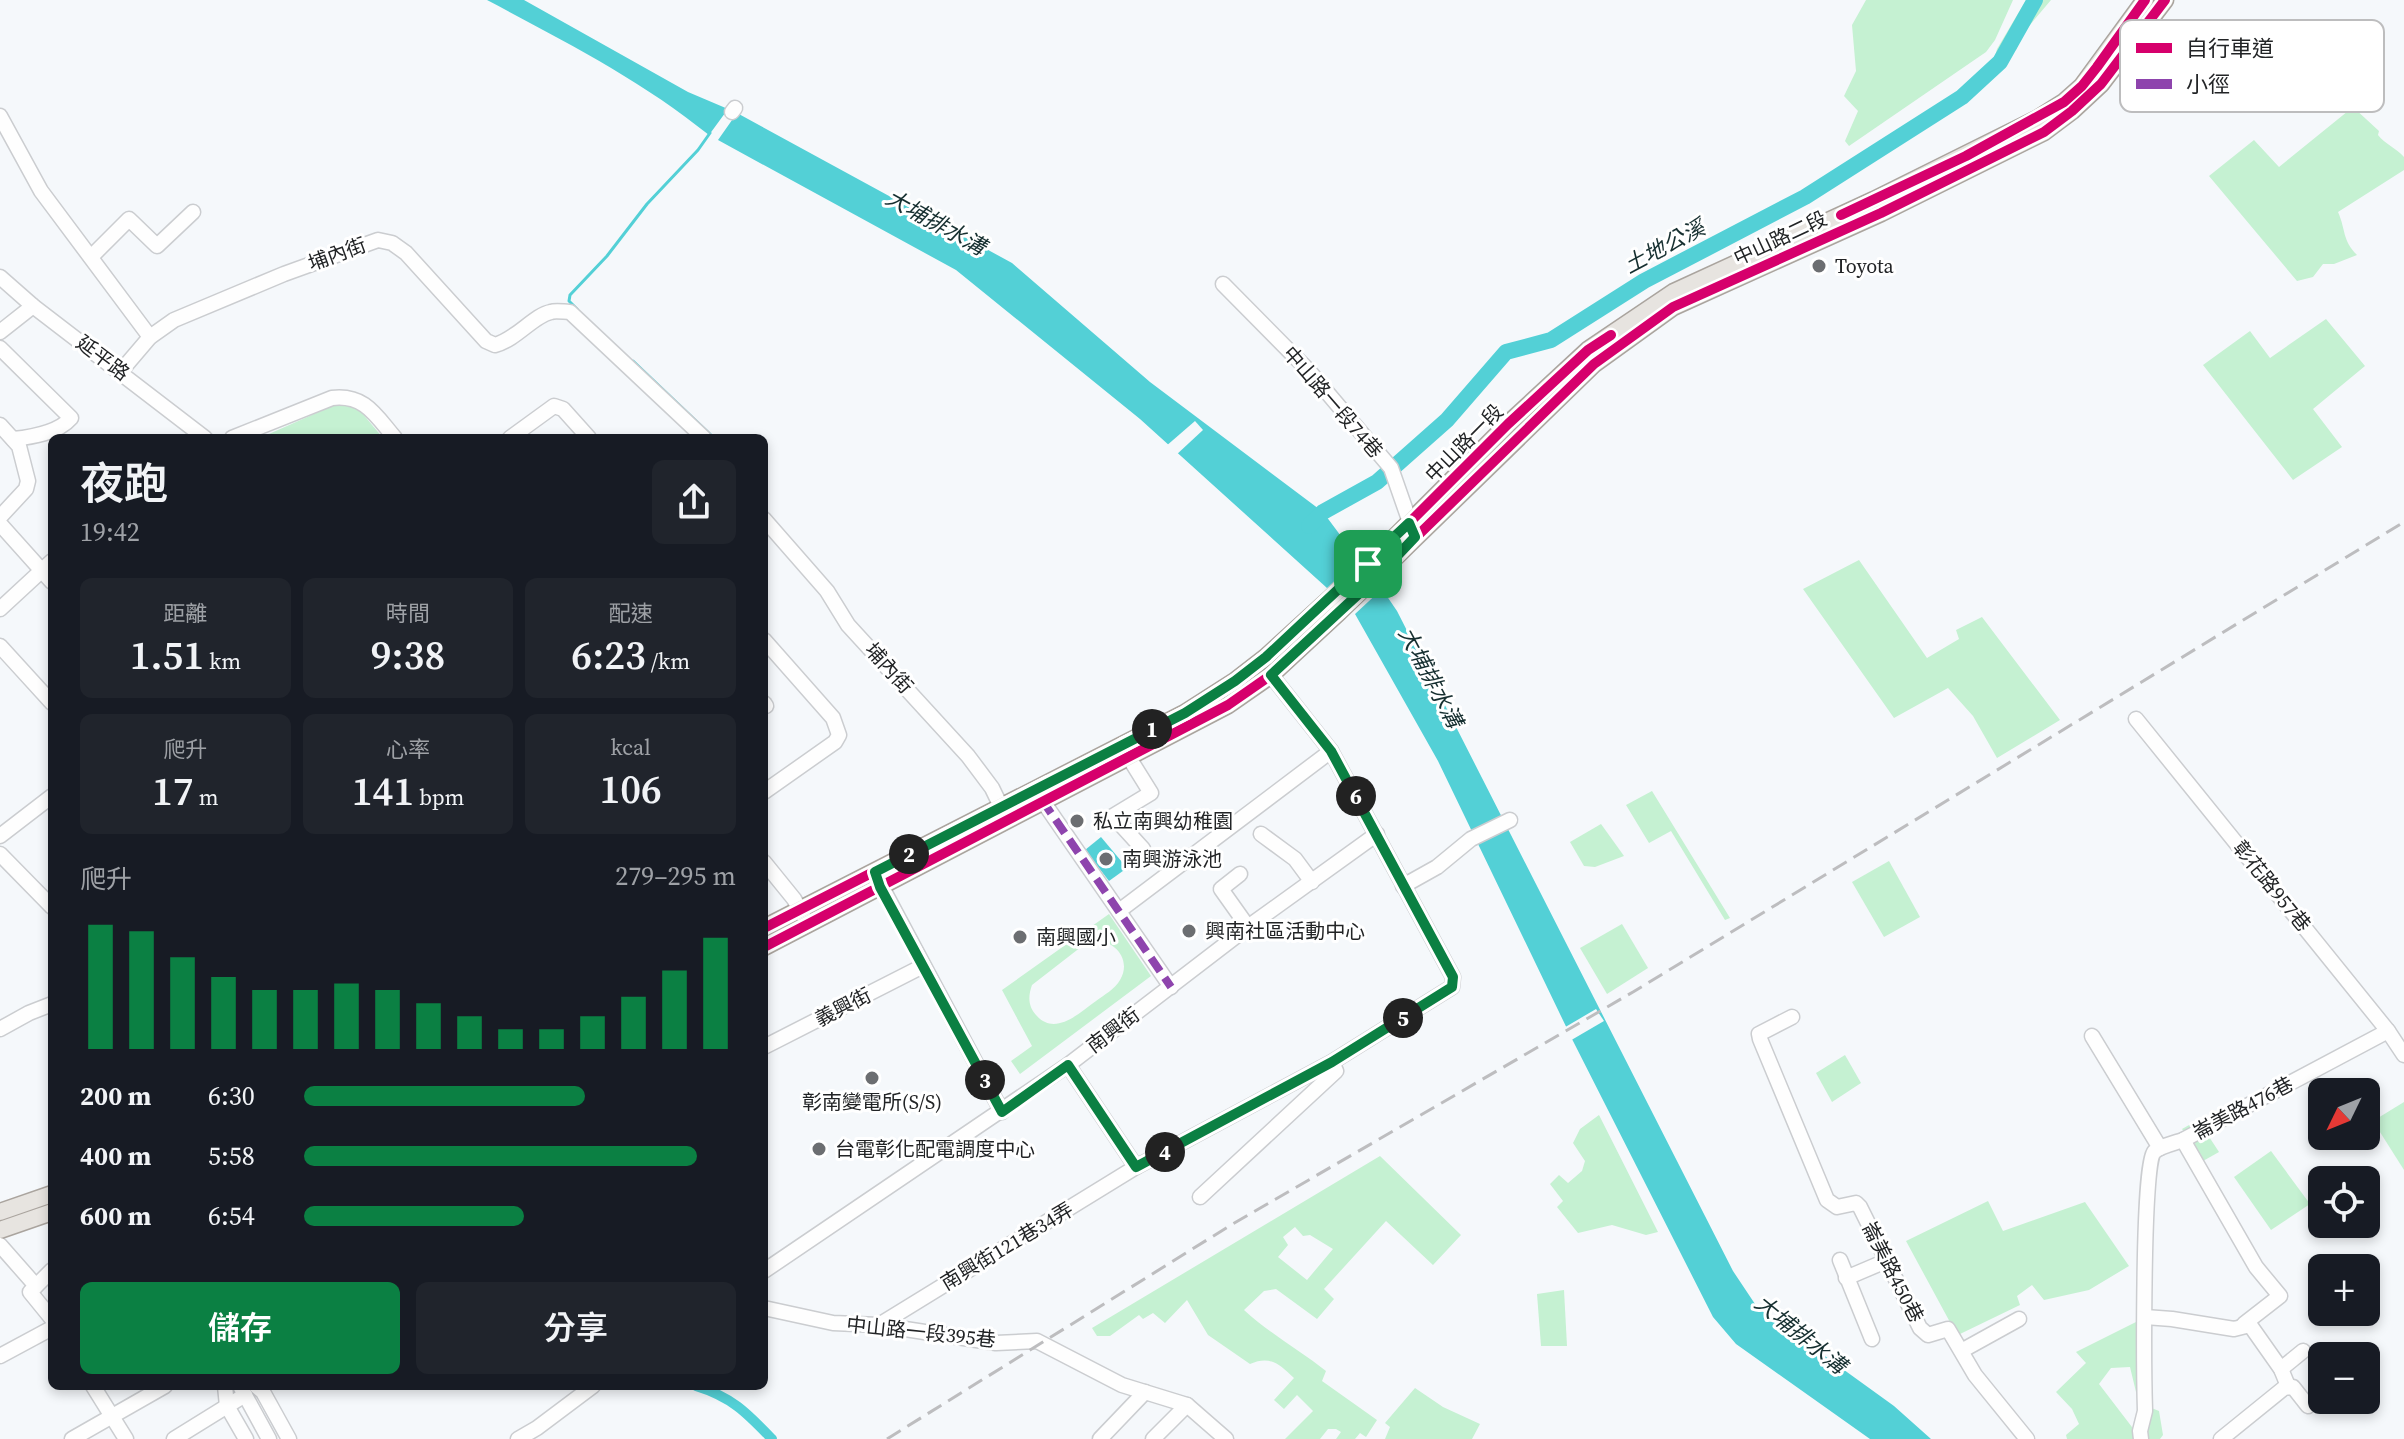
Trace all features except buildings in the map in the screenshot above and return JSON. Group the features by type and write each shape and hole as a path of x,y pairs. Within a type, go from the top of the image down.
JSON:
{"main road":[{"name":"中山路二段","path":"2130,20 2145,0"},
{"name":"中山路二段","path":"2150,20 2165,0"},
{"name":"中山路二段","path":"1591,357 1674,292 1887,194 2037,119 2082,86 2120,34"},
{"name":"中山路二段","path":"1591,357 1673,307 1881,213 2044,132 2101,84 2120,59"},
{"name":"中山路一段","path":"1334,606 1591,357"},
{"path":"768,944 804,917 1004,814 1185,713 1235,681 1334,606"},
{"path":"1004,814 1042,800 1228,705 1271,675 1334,606"},
{"path":"768,927 804,917"},
{"path":"0,1212 48,1195"},
{"path":"0,1230 48,1213"}],"street":[{"path":"0,116 41,191 150,337 121,371"},
{"path":"91,257 129,219 157,246 193,212"},
{"name":"埔內街","path":"150,337 174,320 297,269 378,240 392,243 406,253 486,341 495,345 519,334 546,313 570,312 700,434"},
{"name":"延平路","path":"0,277 33,306 200,434"},
{"name":"中山路一段74巷","path":"1223,284 1309,371 1391,468 1412,530"},
{"path":"0,332 33,306"},
{"path":"0,348 71,418 64,426 27,438 13,439"},
{"path":"242,434 332,398 346,396 367,406 392,434"},
{"path":"515,434 547,408 558,407 586,434"},
{"path":"0,425 19,446 28,481 26,489 0,517"},
{"path":"0,524 46,566 0,609"},
{"name":"埔內街","path":"768,524 827,591 848,625 968,756 992,788 1004,814"},
{"path":"768,645 833,718 839,735 835,742 768,789"},
{"path":"0,646 48,699"},
{"path":"1271,675 1331,751 1403,886 1437,867 1471,839 1508,821"},
{"name":"彰花路957巷","path":"2136,719 2388,1031 2404,1055"},
{"path":"1119,911 1331,751"},
{"path":"1128,756 1151,793 1113,816 1143,849"},
{"path":"0,836 48,799"},
{"path":"1042,800 1171,987"},
{"path":"1261,834 1295,859 1312,882"},
{"name":"南興街","path":"768,1268 1068,1065 1248,927 1377,834"},
{"path":"0,854 48,903"},
{"path":"768,868 804,917"},
{"path":"1240,874 1221,889 1248,927"},
{"path":"878,880 1002,1112"},
{"name":"南興街121巷34弄","path":"879,1325 1136,1167 1332,1062 1452,987 1453,977 1403,886"},
{"name":"義興街","path":"768,1045 923,966"},
{"path":"0,1029 48,1006"},
{"name":"崙美路450巷","path":"1792,1017 1759,1034 1827,1200 1837,1207 1856,1203 1860,1207 1924,1333 1928,1335 1948,1329 1975,1375 2027,1439"},
{"name":"崙美路476巷","path":"2160,1148 2183,1140 2388,1031"},
{"path":"2092,1036 2160,1148 2149,1161 2145,1227 2145,1411 2141,1439"},
{"path":"1200,1197 1336,1071 1332,1062"},
{"path":"1068,1065 1136,1167"},
{"name":"崙美路476巷","path":"2183,1140 2256,1267 2280,1296 2244,1324"},
{"path":"0,1245 36,1286"},
{"path":"1840,1260 1872,1339"},
{"path":"1846,1278 1886,1261"},
{"path":"48,1274 30,1295 48,1315"},
{"name":"中山路一段395巷","path":"768,1309 833,1323 879,1325 996,1343 1037,1341 1122,1385 1187,1405"},
{"path":"2145,1317 2234,1329 2244,1324 2250,1325 2281,1369 2288,1386"},
{"path":"1963,1350 2019,1319"},
{"path":"1,1355 48,1330"},
{"path":"2281,1369 2303,1351"},
{"path":"2288,1386 2293,1387 2308,1406"},
{"path":"2221,1439 2288,1386"},
{"path":"95,1390 126,1439"},
{"path":"72,1439 158,1390"},
{"path":"225,1390 227,1406 246,1439"},
{"path":"174,1439 227,1406 246,1390"},
{"path":"247,1390 253,1411 269,1439"},
{"path":"252,1390 263,1392 289,1439"},
{"path":"518,1439 588,1390"},
{"path":"1100,1439 1145,1392"},
{"path":"1153,1439 1187,1405 1226,1439"}],"green space":[{"path":"1866,0 2013,0 1995,40 1986,52 1849,146 1845,141 1858,111 1844,96 1856,71 1852,25"},
{"path":"2026,0 2051,0 2024,32 2016,50 1994,60 1997,49"},
{"path":"2347,112 2358,112 2379,131 2381,138 2404,157 2404,170 2338,212 2347,240 2357,255 2334,264 2323,264 2313,277 2297,281 2209,176 2254,140 2279,167"},
{"path":"2326,319 2365,366 2313,409 2342,447 2293,480 2203,365 2250,331 2270,358"},
{"path":"343,404 357,407 380,434 269,434"},
{"path":"1859,560 1927,658 1959,639 1956,630 1982,617 2060,720 1997,758 1973,716 1948,688 1894,718 1803,589"},
{"path":"1652,791 1730,918 1725,920 1671,831 1649,843 1626,805"},
{"path":"1601,824 1624,856 1595,867 1584,866 1570,842"},
{"path":"1889,861 1920,917 1884,937 1852,882"},
{"path":"1109,914 1151,976 1020,1074 1011,1061 1032,1046 1002,990","holes":["1090,940 1113,946 1122,957 1123,972 1118,983 1067,1021 1051,1024 1043,1021 1033,1012 1030,1004 1032,985"]},
{"path":"1622,924 1648,968 1607,994 1580,948"},
{"path":"1845,1055 1861,1083 1832,1102 1816,1073"},
{"path":"2404,1102 2404,1170 2380,1132 2380,1117"},
{"path":"1599,1115 1658,1232 1646,1235 1612,1225 1578,1233 1557,1207 1563,1201 1550,1184 1559,1175 1568,1183 1582,1171 1585,1161 1573,1143 1580,1129"},
{"path":"2198,1120 2219,1152 2203,1161 2182,1129"},
{"path":"2271,1151 2308,1205 2271,1230 2234,1177"},
{"path":"1380,1156 1461,1235 1433,1265 1386,1221 1324,1289 1334,1299 1317,1319 1276,1289 1264,1291 1244,1310 1326,1371 1322,1381 1377,1420 1366,1437 1360,1433 1355,1439 1336,1439 1341,1432 1328,1429 1320,1439 1285,1439 1313,1411 1297,1395 1284,1409 1274,1400 1294,1378 1274,1362 1263,1360 1250,1364 1208,1335 1187,1300 1165,1323 1153,1313 1143,1319 1139,1315 1110,1336 1097,1336 1092,1328","holes":["1295,1227 1303,1236 1310,1235 1333,1249 1307,1280 1278,1257 1288,1245 1283,1237"]},
{"path":"1988,1201 2003,1231 2085,1202 2129,1266 2089,1290 2044,1300 2032,1285 2017,1296 2020,1305 1960,1334 1951,1324 1906,1241"},
{"path":"1564,1290 1567,1346 1541,1346 1537,1294"},
{"path":"2140,1320 2141,1389 2136,1392 2130,1367 2111,1368 2099,1384 2135,1431 2139,1403 2159,1411 2163,1435 2160,1439 2067,1439 2066,1435 2079,1424 2072,1409 2056,1392 2086,1363 2076,1352"},
{"path":"1415,1388 1443,1407 1480,1424 1472,1439 1385,1439 1390,1427 1385,1423"}],"water":[{"path":"487,0 524,0 688,92 728,109 709,135 629,79"},
{"name":"大埔排水溝","path":"737,113 1012,263 1150,382 1323,512 1358,559 1327,588 1140,419 956,270 718,140"},
{"path":"1382,589 1397,611 1733,1271 1757,1307 1894,1406 1931,1439 1870,1439 1736,1344 1713,1317 1573,1041 1438,761 1355,614"},
{"name":"南興游泳池","path":"1101,837 1127,868 1109,881 1085,850"}],"pier":[{"path":"1195,421 1203,430 1175,456 1165,447"},
{"path":"1596,1009 1604,1021 1568,1042 1562,1029"}],"waterway":[{"name":"土地公溪","path":"1309,526 1323,512 1377,482 1447,420 1506,352 1551,340 1644,281 1805,197 1962,97 2000,62 2035,0"},
{"path":"577,309 569,301 570,295 607,256 647,204 710,133"},
{"path":"633,361 710,434"},
{"path":"707,1390 738,1407 772,1439"}],"railway":[{"path":"887,1439 1231,1225 1633,992 2404,522"}],"marked path":[{"path":"1042,800 1171,987"}],"cycle path":[{"path":"2131,20 2145,0"},
{"path":"2150,20 2165,0"},
{"path":"1841,215 1966,156 2064,102 2082,86 2120,35"},
{"path":"768,945 1228,705 1271,675 1339,612 1594,364 1673,307 1881,213 2044,132 2101,84 2120,59"},
{"path":"1123,744 1185,713 1266,657 1368,564 1508,424 1588,350 1611,335"},
{"path":"768,926 1049,782"}],"place":[{"name":"Toyota","path":"1819,266"},
{"name":"私立南興幼稚園","path":"1077,821"},
{"name":"南興游泳池","path":"1106,859"},
{"name":"興南社區活動中心","path":"1189,931"},
{"name":"南興國小","path":"1020,937"},
{"name":"彰南變電所(S/S)","path":"872,1078"},
{"name":"台電彰化配電調度中心","path":"819,1149"}],"route":[{"path":"1409,523 1415,537 1379,575 1271,675 1331,751 1453,977 1452,987 1332,1062 1136,1167 1068,1065 1002,1112 880,887 875,872 1185,713 1266,657 1368,564 1409,523"}]}
